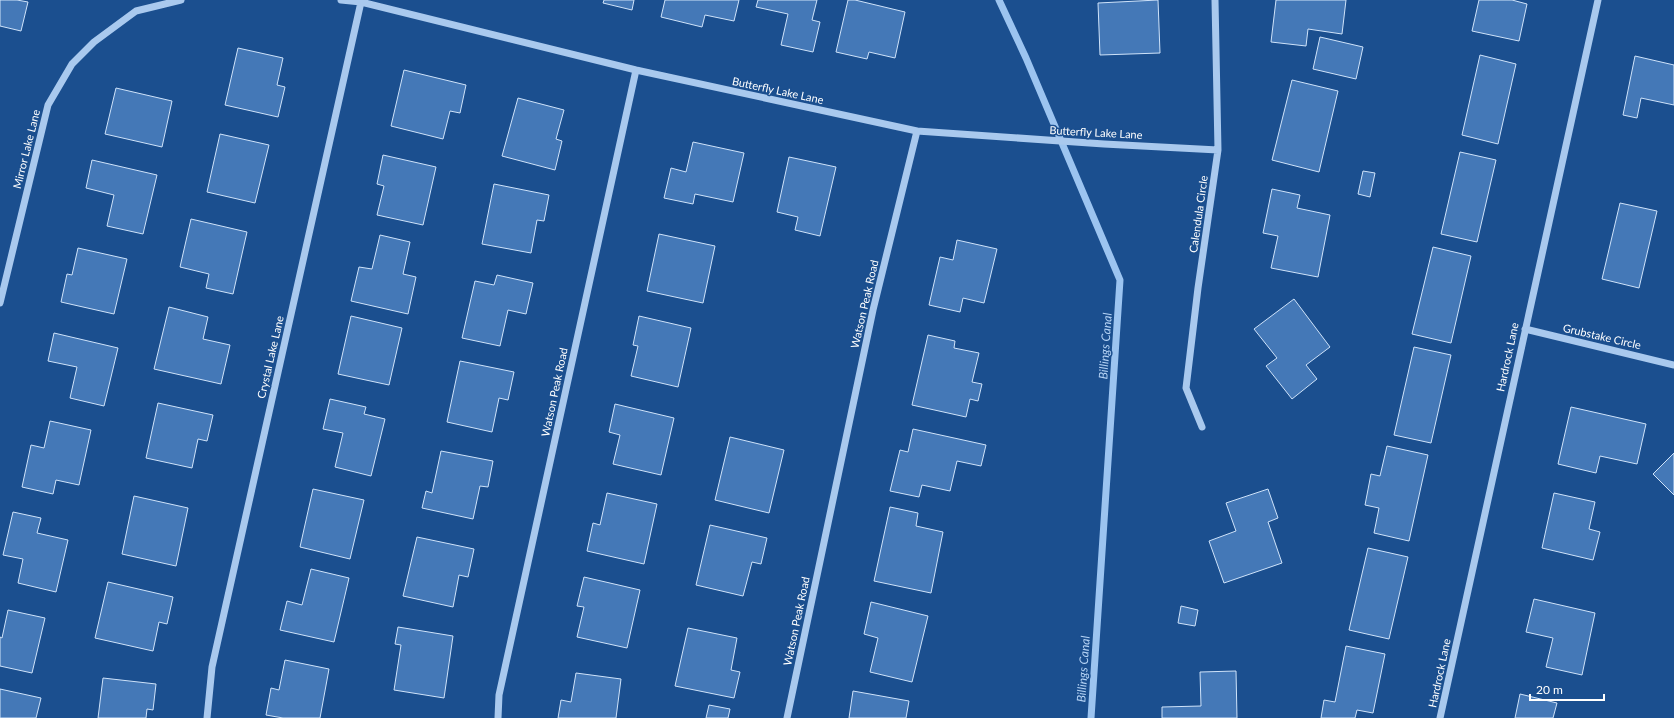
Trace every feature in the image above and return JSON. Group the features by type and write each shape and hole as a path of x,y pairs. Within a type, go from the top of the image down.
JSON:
{"street":[{"name":"Mirror Lake Lane","path":"0,303 48,105 72,64 94,42 136,11 181,0"},
{"name":"Butterfly Lake Lane","path":"341,0 361,2 636,70 917,131 1023,139 1218,150"},
{"name":"Calendula Circle","path":"1202,427 1186,388 1198,288 1218,150 1216,0"},
{"name":"Hardrock Lane","path":"1440,718 1598,0"},
{"name":"Crystal Lake Lane","path":"206,718 212,667 361,2"},
{"name":"Watson Peak Road","path":"498,718 499,695 636,70"},
{"name":"Watson Peak Road","path":"787,718 873,310 917,131"},
{"name":"Grubstake Circle","path":"1525,329 1674,365"}],"building":[{"path":"0,0 17,0 28,2 21,31 0,26"},
{"path":"604,0 634,0 632,10 603,3"},
{"path":"665,0 739,0 734,21 705,15 702,27 661,17"},
{"path":"758,0 817,0 812,20 820,22 813,52 781,45 788,14 756,7"},
{"path":"848,0 855,0 905,12 895,58 869,52 867,59 836,52"},
{"path":"1158,0 1160,53 1100,55 1098,3"},
{"path":"1276,0 1346,0 1342,34 1308,29 1306,46 1271,42"},
{"path":"1479,0 1512,0 1527,4 1519,41 1472,31"},
{"path":"1320,37 1363,47 1356,79 1313,69"},
{"path":"238,48 283,58 277,85 285,87 278,117 225,105"},
{"path":"1480,55 1516,64 1498,144 1462,135"},
{"path":"1635,56 1674,65 1674,105 1641,98 1637,118 1623,115"},
{"path":"404,70 466,85 460,113 450,111 443,139 391,126"},
{"path":"1292,80 1338,91 1319,172 1272,160"},
{"path":"116,88 172,101 162,147 105,134"},
{"path":"518,98 564,110 556,139 562,141 555,170 502,156"},
{"path":"220,134 269,145 255,203 207,192"},
{"path":"693,142 744,153 733,202 695,194 693,204 664,198 671,168 686,172"},
{"path":"1460,152 1496,160 1477,242 1441,234"},
{"path":"383,155 436,167 423,225 377,215 384,186 377,184"},
{"path":"789,157 836,167 820,236 795,230 798,217 777,212"},
{"path":"92,160 157,175 143,234 107,226 114,195 86,188"},
{"path":"1363,171 1375,173 1370,197 1358,194"},
{"path":"494,184 549,195 544,221 537,220 531,253 482,244"},
{"path":"1272,189 1300,195 1297,208 1330,215 1318,277 1271,268 1278,236 1263,233"},
{"path":"1620,203 1657,211 1639,288 1602,279"},
{"path":"191,219 247,232 233,294 206,288 209,274 180,267"},
{"path":"659,234 715,246 703,303 647,291"},
{"path":"380,235 410,242 403,274 416,277 408,314 351,301 359,267 372,269"},
{"path":"957,240 997,249 984,303 963,298 960,312 929,305 940,257 953,260"},
{"path":"1433,247 1471,256 1451,343 1412,334"},
{"path":"78,248 127,259 114,314 61,302 67,274 72,275"},
{"path":"497,275 533,283 526,314 508,310 500,346 462,338 475,281 494,285"},
{"path":"1294,299 1330,347 1306,365 1317,379 1292,399 1266,366 1277,358 1254,329"},
{"path":"169,307 208,317 203,339 230,345 221,384 154,369"},
{"path":"351,316 402,328 389,385 338,374"},
{"path":"639,316 691,328 678,387 631,376 638,346 633,345"},
{"path":"54,333 118,348 104,406 70,398 77,367 48,361"},
{"path":"928,335 955,341 954,348 979,353 972,382 982,384 978,401 970,399 966,417 912,405"},
{"path":"1414,347 1451,355 1431,443 1394,435"},
{"path":"460,361 514,372 508,400 499,398 492,432 447,422"},
{"path":"330,399 366,407 364,414 385,419 371,476 335,467 343,433 323,429"},
{"path":"158,403 213,415 207,441 198,439 192,468 146,458"},
{"path":"615,404 674,418 661,475 613,464 620,435 609,432"},
{"path":"1571,407 1646,424 1637,464 1600,456 1596,473 1558,464"},
{"path":"50,421 91,430 79,485 56,480 53,494 22,487 31,445 44,448"},
{"path":"913,429 986,445 981,466 957,461 950,491 922,485 919,497 890,491 900,450 908,452"},
{"path":"730,437 784,450 769,513 715,500"},
{"path":"1387,446 1428,455 1409,541 1374,533 1379,508 1365,505 1371,474 1380,476"},
{"path":"441,451 493,461 488,487 480,486 473,519 422,508 426,491 432,493"},
{"path":"1674,453 1674,495 1653,474"},
{"path":"313,489 364,500 350,559 300,547"},
{"path":"1268,489 1278,518 1268,522 1282,563 1224,583 1209,541 1236,531 1226,503"},
{"path":"607,493 657,504 644,564 587,551 593,523 600,525"},
{"path":"1554,493 1595,502 1589,529 1600,532 1593,560 1542,548"},
{"path":"134,496 188,508 176,566 122,554"},
{"path":"890,507 918,513 916,526 943,532 931,593 874,581"},
{"path":"13,512 41,518 37,533 68,540 56,592 18,583 23,559 3,555"},
{"path":"710,525 767,538 761,564 752,562 743,596 696,585"},
{"path":"417,537 474,549 468,577 459,575 453,607 403,596"},
{"path":"1368,548 1408,557 1389,639 1349,630"},
{"path":"311,569 349,578 334,642 280,630 287,601 302,605"},
{"path":"584,577 640,590 627,648 577,637 584,607 577,606"},
{"path":"108,582 173,597 167,624 159,622 153,651 95,638"},
{"path":"1534,599 1595,613 1582,675 1546,667 1553,638 1526,632"},
{"path":"871,602 928,616 912,682 870,672 878,638 864,634"},
{"path":"1181,606 1198,610 1195,626 1178,623"},
{"path":"8,610 45,618 32,673 0,666 0,637 2,638"},
{"path":"398,627 453,636 444,698 394,690 401,645 395,644"},
{"path":"688,628 737,638 731,670 740,672 734,698 675,686"},
{"path":"1346,646 1385,654 1373,713 1357,710 1355,718 1321,718 1324,700 1335,702"},
{"path":"285,660 329,669 320,718 283,718 266,715 271,688 279,690"},
{"path":"1236,671 1237,718 1162,718 1162,707 1201,706 1200,672"},
{"path":"576,673 621,679 616,718 558,718 561,700 571,702"},
{"path":"103,678 156,684 153,710 147,709 146,718 98,718"},
{"path":"0,689 41,698 36,718 0,718"},
{"path":"853,691 909,701 906,718 849,718"},
{"path":"1520,694 1557,703 1553,718 1515,718"},
{"path":"709,705 730,709 728,718 706,718"}],"waterway":[{"name":"Billings Canal","path":"999,0 1026,58 1120,280 1091,718"}]}
